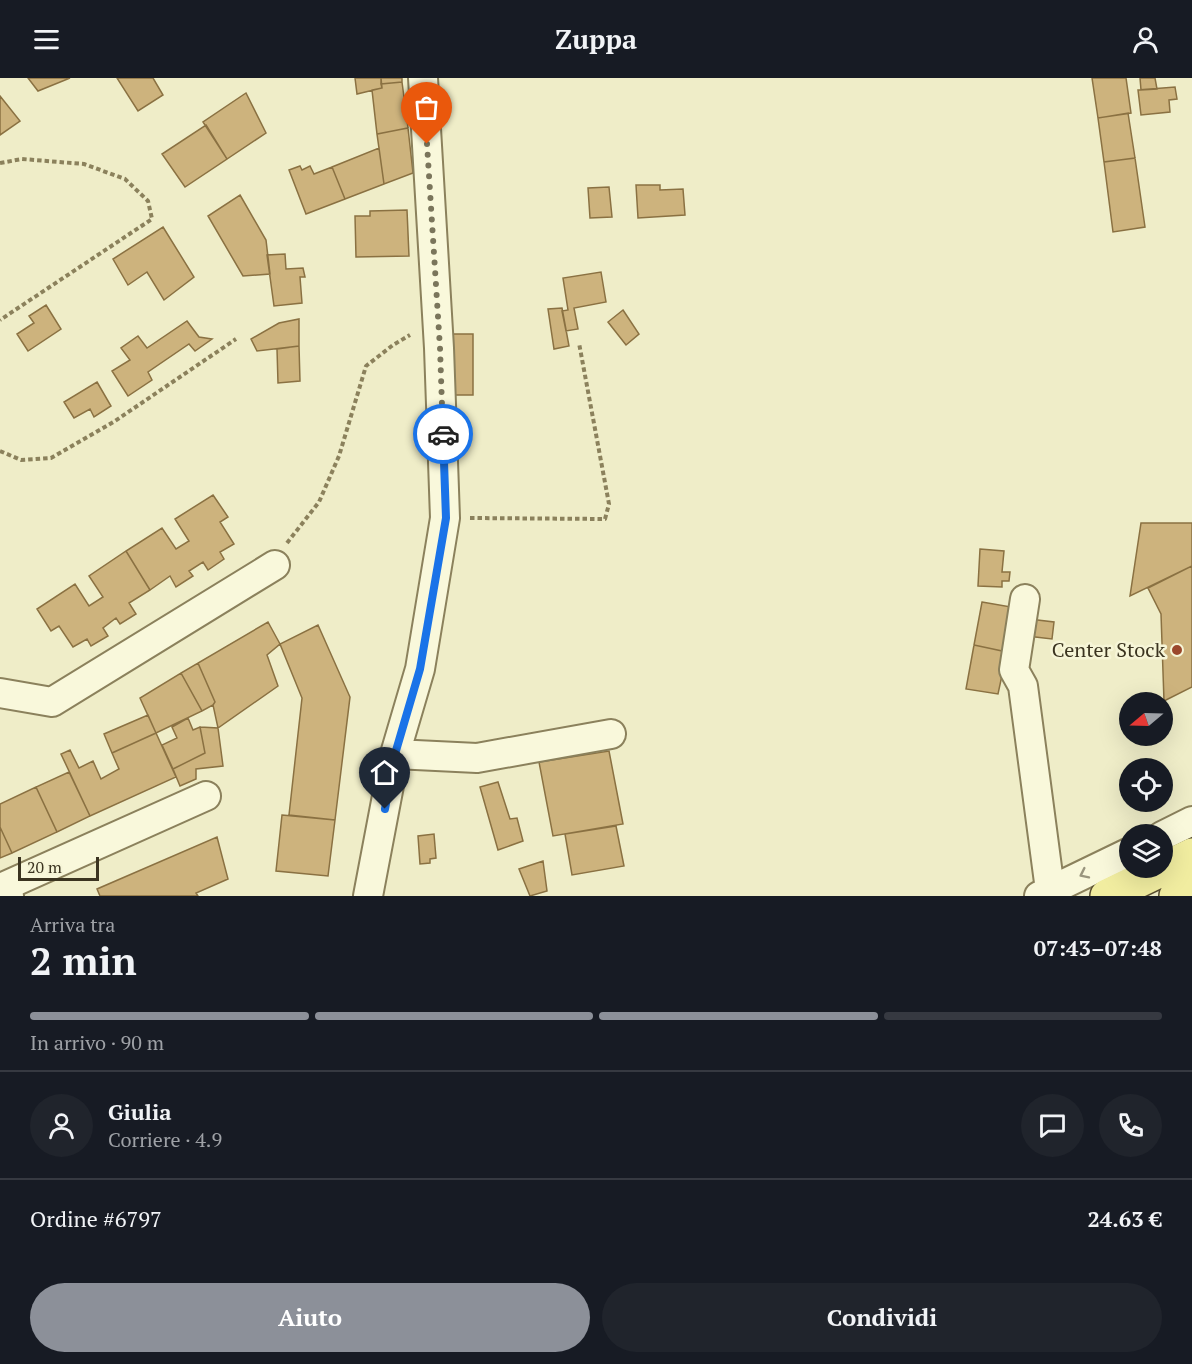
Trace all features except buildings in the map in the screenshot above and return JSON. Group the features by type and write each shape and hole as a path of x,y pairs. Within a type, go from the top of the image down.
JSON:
{"main road":[{"path":"1107,896 1192,855"},
{"path":"1176,896 1192,888"}],"street":[{"path":"368,896 395,754 420,669 446,518 438,320 423,78"},
{"path":"0,693 52,702 275,565"},
{"path":"1025,599 1014,670 1023,686 1044,893 1119,857"},
{"path":"395,754 477,758 610,734"},
{"path":"9,896 5,886 206,796"},
{"path":"1173,830 1192,821"}],"path":[{"path":"0,163 22,159 84,164 124,179 148,201 152,219 0,320"},
{"path":"275,565 290,538 319,502 339,456 366,366 393,345 438,320"},
{"path":"0,451 21,460 51,458 115,421 236,339"},
{"path":"446,518 605,519 609,504 579,343"}],"way so far":[{"path":"427,144 443,434"}],"place":[{"name":"Center Stock","path":"1177,650"}],"route":[{"path":"385,809 395,754 420,669 446,518 443,434"}]}
